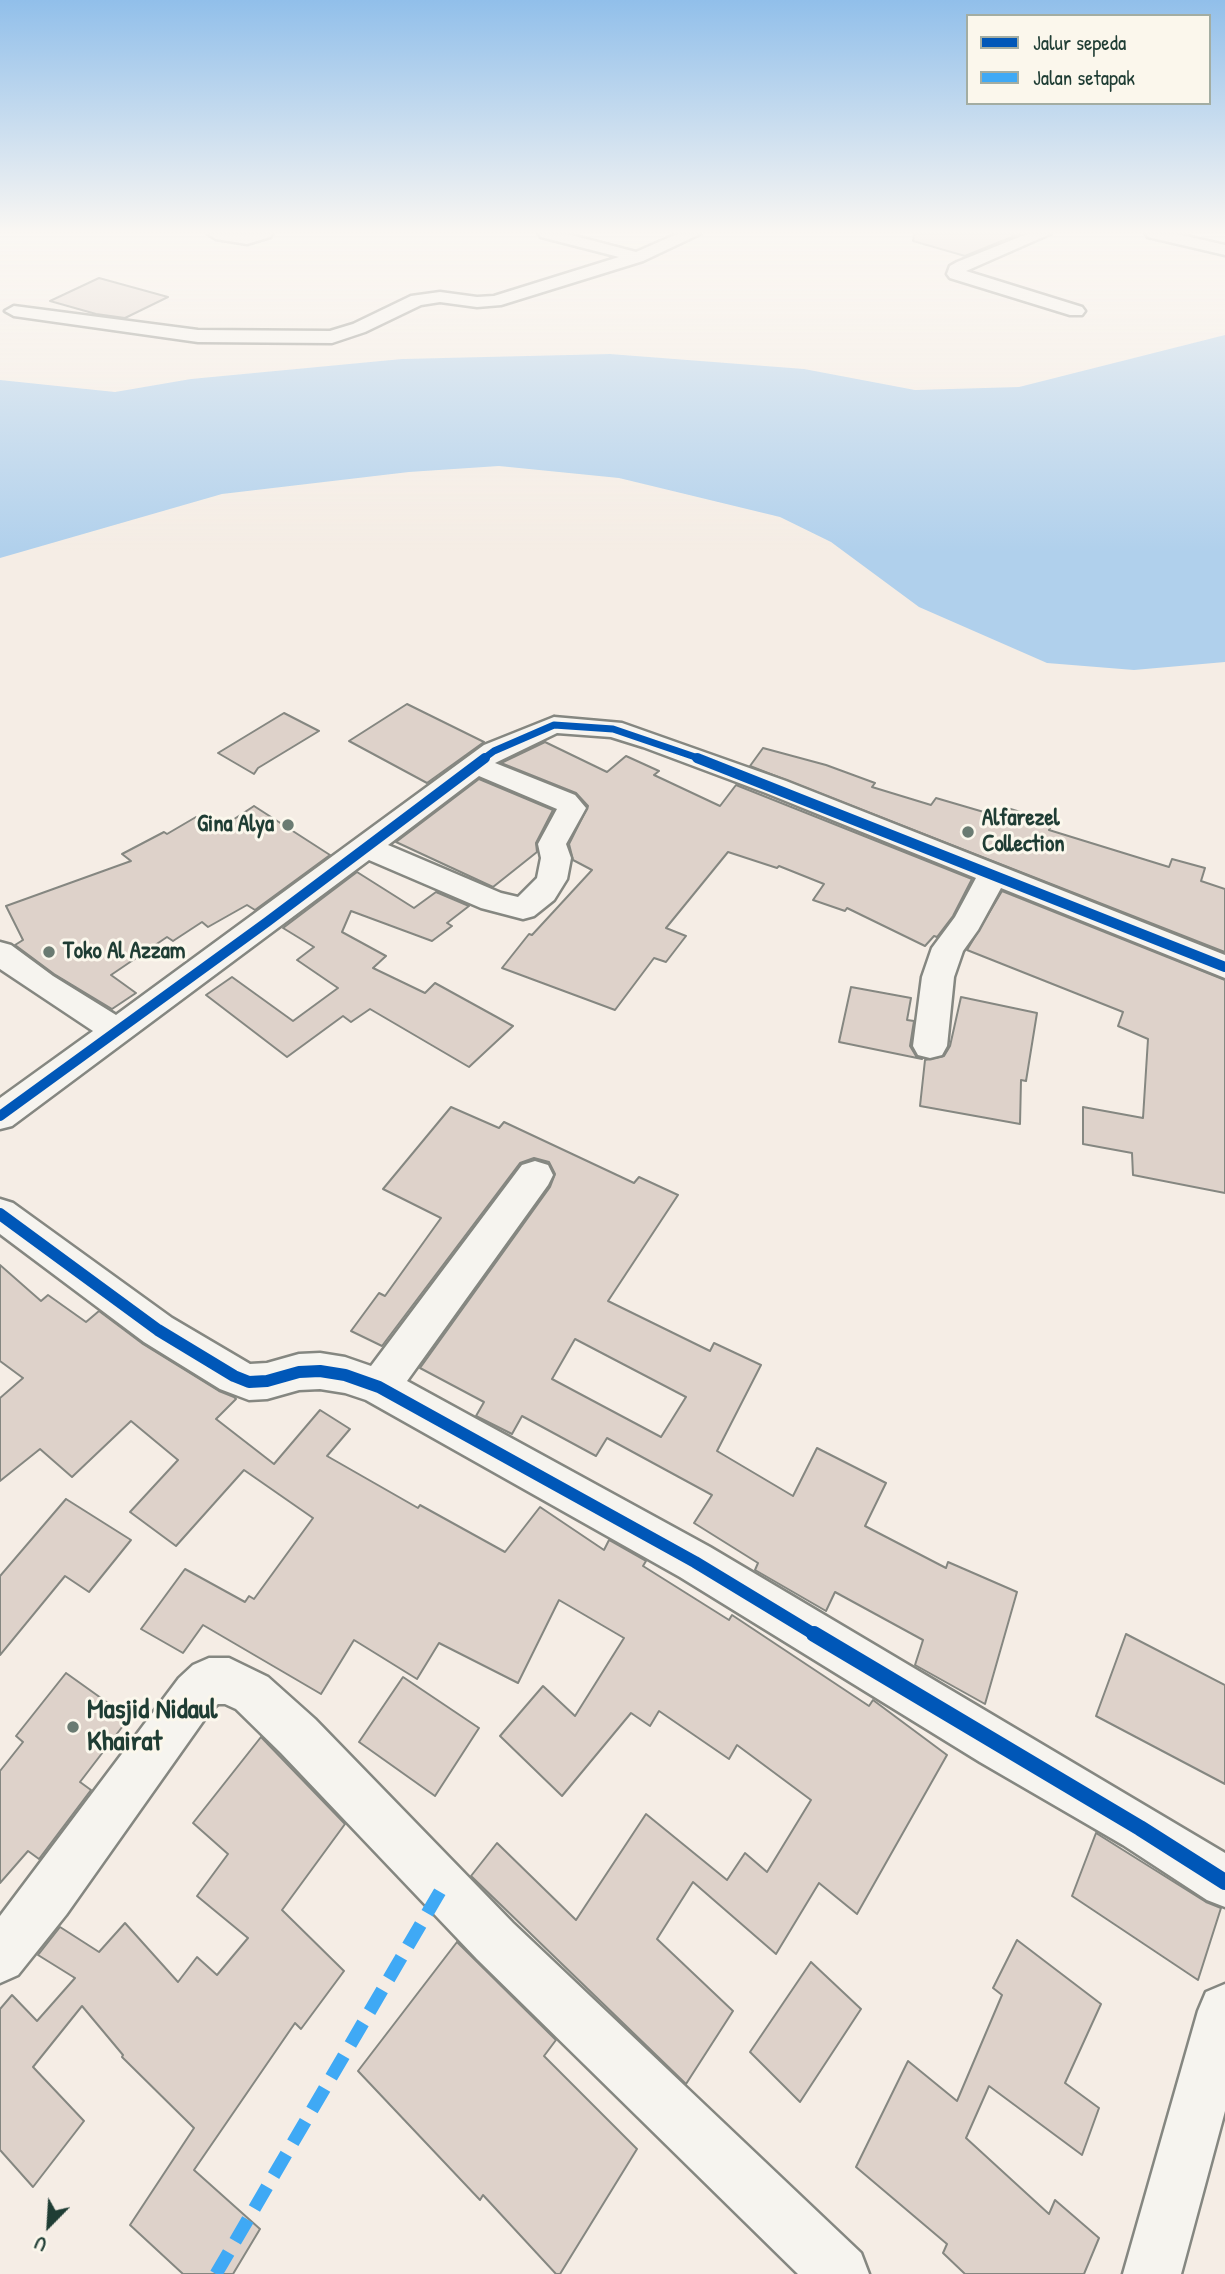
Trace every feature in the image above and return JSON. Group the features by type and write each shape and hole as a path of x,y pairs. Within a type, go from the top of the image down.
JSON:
{"street":[{"path":"0,1116 494,751 554,725 613,729 652,741 776,787 1225,967"},
{"path":"365,847 492,901 523,909 543,893 552,879 556,858 552,844 568,820 572,808 565,801 476,765"},
{"path":"930,1046 938,977 948,948 967,923 993,874"},
{"path":"0,953 42,984 117,1031"},
{"path":"379,1387 535,1175"},
{"path":"0,1214 158,1330 234,1376 249,1381 267,1381 299,1372 320,1371 345,1375 379,1387 695,1562 997,1745 1140,1828 1225,1882"},
{"path":"0,1957 48,1897 195,1694 209,1681 229,1681 252,1693 298,1736 495,1941 840,2274"},
{"path":"1153,2274 1225,2011"}],"water":[{"path":"1205,340 1225,340 1225,662 1134,670 1047,663 919,607 831,542 780,517 619,478 499,466 409,472 222,494 0,558 0,380 115,392 191,379 402,359 610,354 804,369 915,390 1019,387"}],"building":[{"path":"407,704 484,742 427,783 349,741"},
{"path":"284,713 319,731 258,768 254,774 218,753"},
{"path":"545,742 607,772 626,756 659,771 654,775 720,806 736,785 972,879 953,916 937,937 934,936 925,946 847,908 845,911 813,900 824,884 779,866 777,868 728,852 666,928 686,936 666,962 654,958 615,1010 502,968 529,934 532,935 592,870 573,860 569,844 588,806 576,793 501,763"},
{"path":"763,748 826,765 875,783 872,787 931,805 936,798 994,815 995,812 1001,814 1004,807 1053,822 1049,830 1169,867 1172,859 1205,868 1201,881 1225,889 1225,952 750,766"},
{"path":"479,779 553,810 536,843 537,852 493,887 396,842"},
{"path":"254,806 330,855 255,910 247,905 208,927 202,922 173,941 167,937 111,975 136,993 112,1009 54,974 15,945 23,940 6,906 131,861 122,854 164,832 167,834 196,817 216,831"},
{"path":"357,872 414,908 436,892 469,906 447,923 452,926 432,941 351,911 342,932 386,956 373,968 425,993 435,983 513,1026 469,1067 370,1009 351,1022 343,1016 287,1057 206,995 232,977 293,1021 338,988 297,960 314,947 283,928"},
{"path":"1002,891 1225,980 1225,1193 1133,1175 1132,1153 1083,1144 1083,1107 1143,1118 1148,1039 1118,1026 1123,1012 967,950"},
{"path":"851,987 911,998 907,1020 914,1021 910,1046 916,1056 922,1059 839,1042"},
{"path":"961,997 1037,1013 1026,1081 1021,1080 1020,1124 920,1106 925,1060 944,1056 950,1046"},
{"path":"451,1107 499,1128 504,1122 634,1183 639,1177 678,1195 608,1301 710,1351 714,1343 761,1365 717,1451 793,1496 817,1448 886,1483 865,1526 946,1568 948,1562 1017,1592 985,1704 915,1665 923,1640 835,1592 826,1611 755,1570 758,1563 694,1523 712,1495 607,1438 596,1456 522,1416 512,1434 476,1416 484,1402 420,1368 550,1187 555,1174 549,1162 534,1158 520,1163 382,1346 351,1331 379,1293 385,1296 441,1218 383,1189","holes":["575,1339 686,1397 661,1437 552,1379"]},
{"path":"0,1265 41,1301 48,1295 86,1322 99,1311 143,1344 219,1391 234,1397 236,1399 216,1419 274,1464 320,1410 350,1429 327,1456 418,1508 420,1505 505,1552 540,1507 604,1550 609,1540 646,1561 643,1566 729,1620 732,1615 869,1706 873,1700 947,1755 857,1914 819,1883 776,1954 693,1882 657,1939 733,2011 686,2084 471,1876 497,1843 576,1920 646,1814 727,1880 745,1853 767,1872 811,1800 737,1745 729,1759 659,1711 650,1726 631,1713 562,1796 500,1736 543,1686 575,1716 624,1638 559,1600 518,1683 439,1643 417,1679 354,1640 321,1694 203,1625 183,1653 141,1629 185,1569 245,1602 249,1596 254,1599 313,1518 244,1470 176,1546 130,1512 178,1460 131,1421 72,1477 40,1449 0,1481 0,1398 23,1378 0,1361"},
{"path":"66,1499 131,1540 89,1592 65,1576 0,1655 0,1576"},
{"path":"1126,1634 1225,1685 1225,1784 1096,1716"},
{"path":"66,1673 129,1718 80,1782 91,1790 39,1859 28,1851 0,1883 0,1771 23,1742 16,1736"},
{"path":"403,1677 479,1728 435,1796 359,1742"},
{"path":"261,1737 345,1824 282,1910 344,1971 301,2029 295,2023 194,2170 260,2229 233,2274 183,2274 130,2225 194,2128 122,2057 82,2006 33,2067 84,2121 33,2187 0,2150 0,2009 12,1995 37,2021 75,1978 38,1955 60,1927 99,1952 125,1923 178,1982 197,1957 217,1975 248,1938 197,1896 228,1854 193,1823"},
{"path":"1096,1833 1206,1902 1221,1908 1198,1980 1072,1896"},
{"path":"1017,1940 1101,2004 1065,2083 1099,2108 1082,2155 989,2086 966,2138 1049,2214 1055,2200 1099,2238 1084,2274 965,2274 943,2253 947,2244 856,2167 908,2061 957,2101 1002,1995 993,1988"},
{"path":"457,1942 556,2040 544,2056 637,2149 560,2274 556,2274 483,2195 480,2200 358,2071"},
{"path":"811,1962 861,2009 800,2102 750,2052"}],"marked path":[{"path":"216,2274 442,1888"}],"cycle path":[{"path":"0,1116 267,922 494,751 554,725 613,729 652,741 776,787 1225,967"},
{"path":"0,1214 158,1330 234,1376 249,1382 267,1381 299,1372 320,1371 345,1375 379,1387 695,1562 997,1745 1140,1828 1225,1882"}],"place":[{"name":"Gina Alya","path":"288,825"},
{"name":"Alfarezel Collection","path":"968,832"},
{"name":"Toko Al Azzam","path":"49,952"},
{"name":"Masjid Nidaul Khairat","path":"73,1727"}]}
